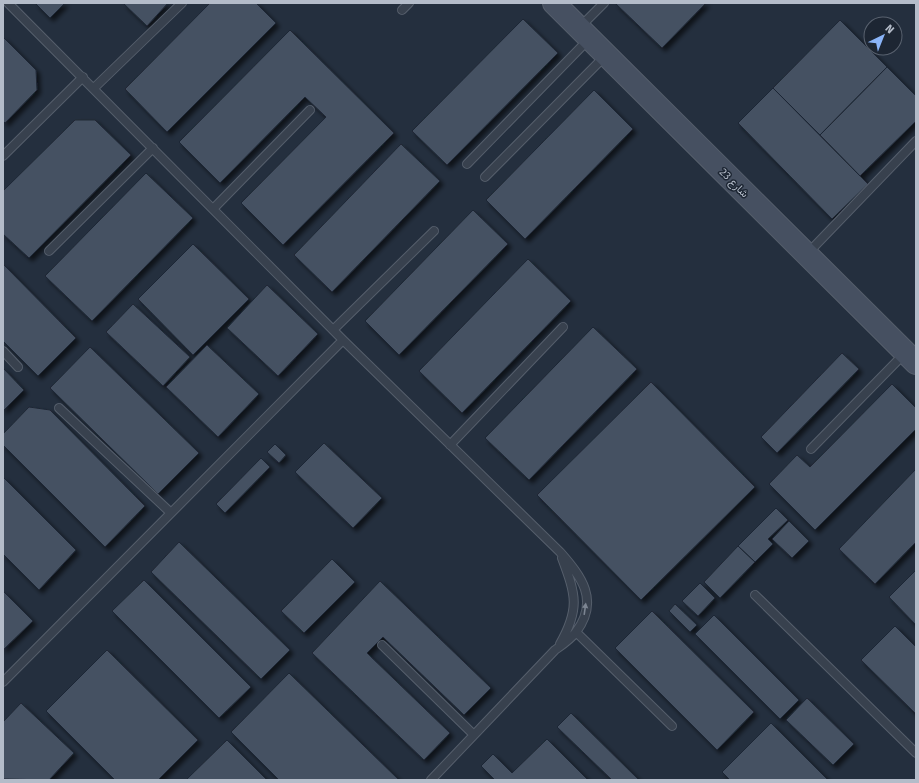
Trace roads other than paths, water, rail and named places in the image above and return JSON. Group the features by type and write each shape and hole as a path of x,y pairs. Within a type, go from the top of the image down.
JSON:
{"street":[{"name":"شارع 23","path":"554,3 806,255 911,357"}],"lane":[{"path":"8,3 343,340 560,552 579,574 587,594 586,613 576,632 556,650 431,780"},
{"path":"94,88 182,3"},
{"path":"402,10 409,3"},
{"path":"467,164 584,34 604,3"},
{"path":"485,177 606,56"},
{"path":"3,156 83,77"},
{"path":"213,209 310,110"},
{"path":"806,255 916,141"},
{"path":"49,251 153,148"},
{"path":"333,330 434,231"},
{"path":"450,445 563,327"},
{"path":"3,682 343,340"},
{"path":"3,351 18,367"},
{"path":"812,449 911,357"},
{"path":"59,408 171,513"},
{"path":"556,650 573,618 575,600 571,582 560,552"},
{"path":"755,595 916,753"},
{"path":"576,632 672,726"},
{"path":"382,645 474,735"}]}
